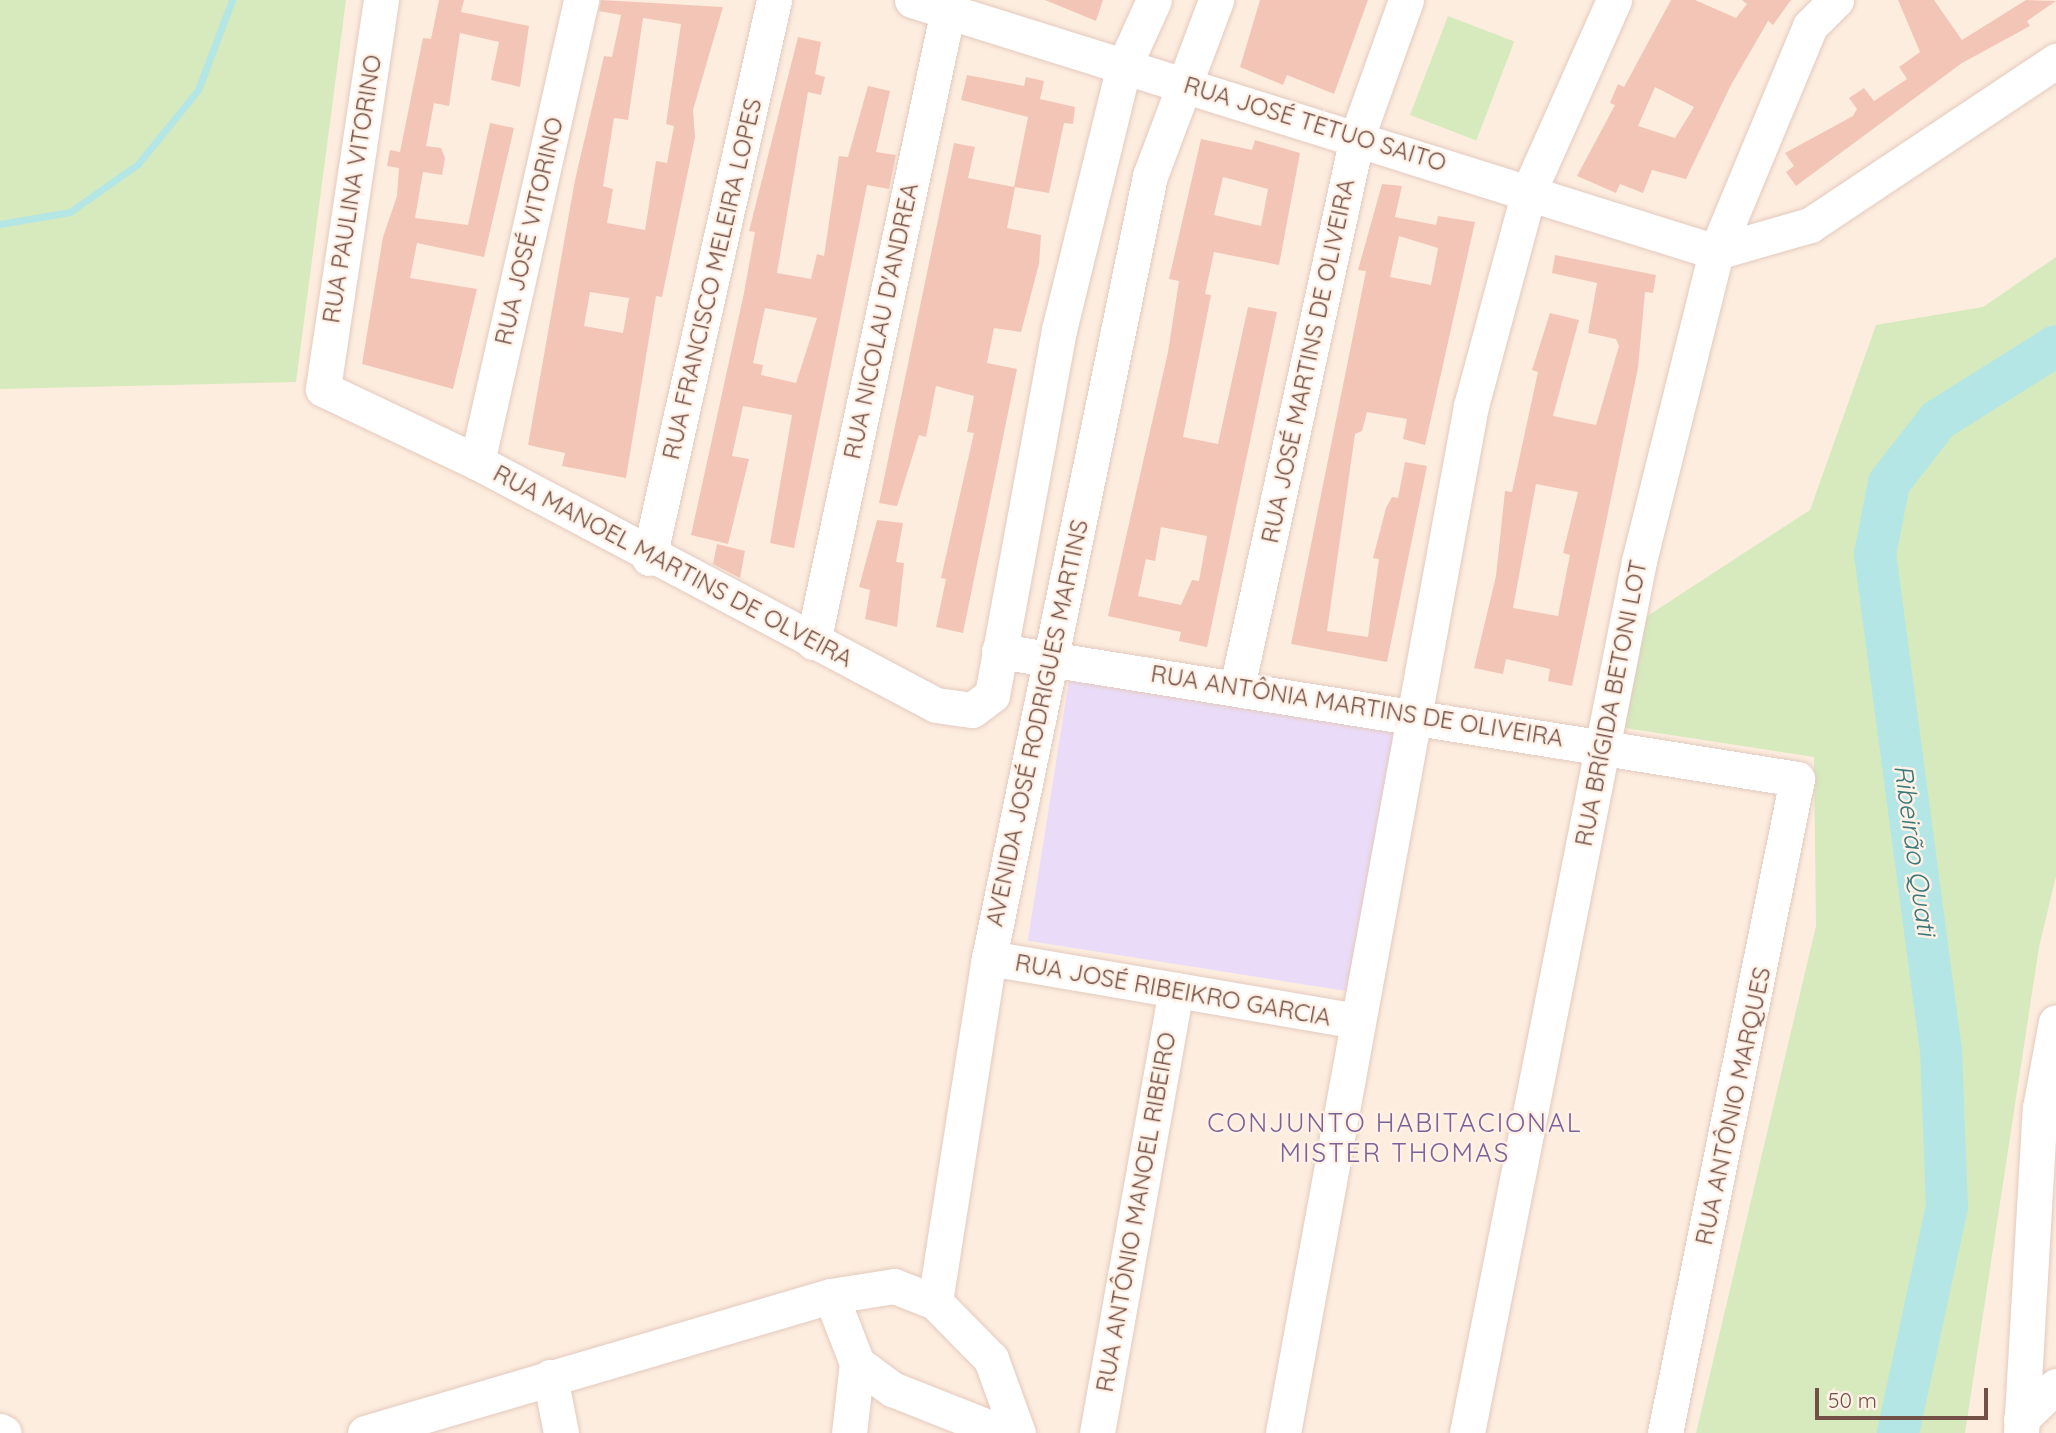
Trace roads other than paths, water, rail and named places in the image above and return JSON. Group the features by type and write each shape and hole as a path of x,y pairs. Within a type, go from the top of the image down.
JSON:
{"street":[{"name":"RUA PAULINA VITORINO","path":"321,378 357,185 381,0"},
{"name":"RUA JOSÉ VITORINO","path":"477,462 581,0"},
{"name":"RUA FRANCISCO MELEIRA LOPES","path":"649,558 774,0"},
{"name":"RUA JOSÉ TETUO SAITO","path":"912,0 948,5 1124,66 1529,191 1716,252"},
{"path":"999,651 1059,330 1124,66 1154,0"},
{"name":"AVENIDA JOSÉ RODRIGUES MARTINS","path":"935,1302 989,958 1150,176 1182,84 1216,0"},
{"name":"RUA JOSÉ MARTINS DE OLIVEIRA","path":"1237,687 1357,137 1406,0"},
{"path":"1283,1433 1471,405 1529,191 1614,0"},
{"name":"RUA BRÍGIDA BETONI LOT","path":"1467,1433 1639,561 1716,252 1810,26 1836,0"},
{"name":"RUA NICOLAU D'ANDREA","path":"813,642 948,5"},
{"path":"1716,252 1810,225 2056,61"},
{"name":"RUA MANOEL MARTINS DE OLVEIRA","path":"321,378 323,389 477,462 649,558 936,705 972,710 992,695 999,651"},
{"name":"RUA ANTÔNIA MARTINS DE OLIVEIRA","path":"999,651 1602,745 1797,779"},
{"name":"RUA ANTÔNIO MARQUES","path":"1665,1433 1797,779"},
{"name":"RUA JOSÉ RIBEIKRO GARCIA","path":"989,958 1358,1021"},
{"name":"RUA ANTÔNIO MANOEL RIBEIRO","path":"1097,1433 1176,990"},
{"path":"2021,1426 2056,1022"},
{"path":"365,1433 831,1296 894,1286 935,1302 991,1359 1018,1433"},
{"path":"831,1296 857,1363 849,1433"},
{"path":"857,1363 892,1389 1003,1433"},
{"path":"550,1377 561,1433"},
{"path":"2021,1426 2056,1386"}],"waterway":[{"path":"0,224 70,212 138,164 198,90 232,0"},
{"name":"Ribeirão Quati","path":"1898,1433 1947,1207 1941,1051 1875,554 1889,483 1938,420 2056,346"}],"district":[{"name":"CONJUNTO HABITACIONAL MISTER THOMAS","path":"1395,1138"}]}
